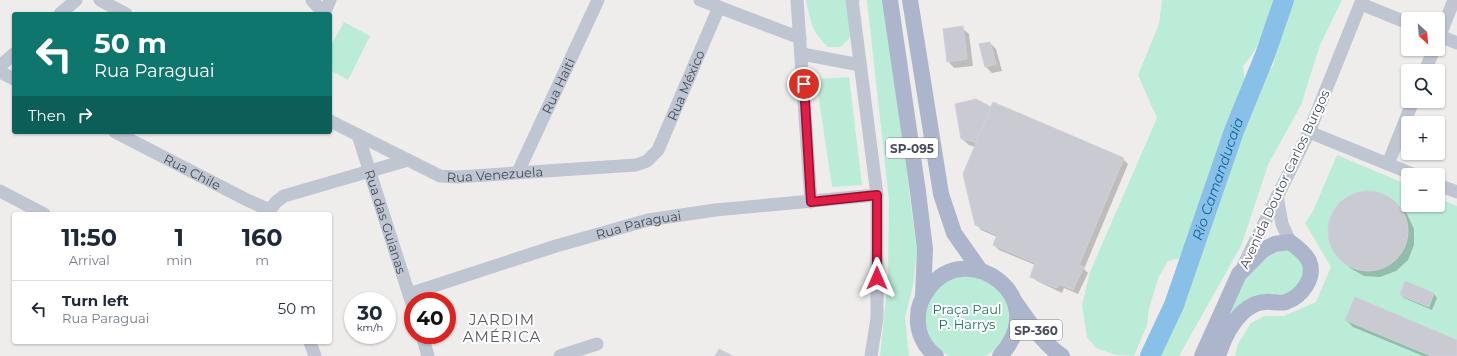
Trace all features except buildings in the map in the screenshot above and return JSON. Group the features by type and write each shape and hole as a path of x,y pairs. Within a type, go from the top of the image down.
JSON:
{"main road":[{"name":"SP-095","path":"890,0 918,192 924,249 923,296"},
{"name":"SP-095","path":"910,0 941,194 954,233 980,270"},
{"path":"1220,350 1229,328 1243,312 1254,305 1264,302 1285,303 1295,298 1302,292 1311,272 1309,262 1298,248 1290,242 1276,244 1263,250 1239,274"},
{"name":"SP-095","path":"922,356 918,309 923,296 933,282 947,273 963,269 980,270 995,277 1006,287 1014,300 1017,316 1016,332 1009,346 1000,356"},
{"name":"Avenida Doutor Carlos Burgos","path":"1202,356 1239,274"},
{"name":"SP-360","path":"1014,300 1040,336 1062,356"},
{"name":"SP-095","path":"921,337 930,352 936,356"}],"street":[{"path":"62,12 76,0"},
{"path":"100,0 122,12"},
{"path":"312,0 322,12"},
{"path":"325,12 330,0"},
{"name":"Rua Haiti","path":"518,172 598,0"},
{"path":"700,0 800,38"},
{"path":"797,0 802,54 811,202"},
{"path":"852,0 877,195 877,318 871,356"},
{"path":"1445,21 1454,0"},
{"path":"1362,2 1401,20"},
{"name":"Avenida Doutor Carlos Burgos","path":"1239,274 1309,132 1362,2"},
{"name":"Rua México","path":"647,161 658,150 719,7"},
{"path":"1445,39 1457,43"},
{"path":"802,54 860,65"},
{"path":"0,66 12,56"},
{"path":"0,72 12,78"},
{"path":"1388,164 1410,108"},
{"name":"Rua Venezuela","path":"332,122 440,176 457,177 636,165 647,161"},
{"path":"1309,132 1401,170"},
{"name":"Rua Chile","path":"119,134 270,212"},
{"name":"Rua das Guianas","path":"358,135 408,292"},
{"path":"270,212 276,202 284,196 408,160"},
{"path":"1445,188 1457,192"},
{"path":"0,191 40,212"},
{"name":"Rua Paraguai","path":"415,292 556,246 648,220 716,210 877,195"},
{"path":"1277,196 1282,224 1290,242"},
{"path":"311,344 315,356"},
{"path":"425,344 428,356"},
{"path":"560,356 597,344"}],"green space":[{"path":"806,0 860,0 849,39 840,47 828,47 818,36 812,26"},
{"path":"867,0 884,0 917,251 913,286 905,317 909,356 880,356 888,278 889,200"},
{"path":"1162,0 1277,0 1254,52 1243,66 1245,83 1262,80 1273,66 1290,0 1342,0 1320,45 1301,105 1268,165 1241,246 1179,356 1152,356 1166,339 1178,307 1180,289 1187,274 1185,257 1168,261 1159,276 1149,308 1147,325 1134,356 1116,355 1096,348 1087,337 1082,305 1090,272 1157,118 1138,75 1159,24"},
{"path":"344,22 370,36 348,80 332,71 332,43"},
{"path":"849,77 862,185 832,187 816,79"},
{"path":"1337,155 1401,182 1401,212 1445,212 1445,201 1457,206 1457,356 1235,356 1238,344 1251,323 1265,316 1284,316 1316,302 1331,267 1305,223 1313,211"},
{"path":"1287,248 1301,257 1305,269 1298,288 1288,294 1263,295 1216,342 1246,277 1268,257"},
{"name":"Praça Paul P. Harrys","path":"959,277 975,277 990,283 1002,295 1008,310 1008,326 1002,341 990,353 980,357 954,357 944,353 932,341 926,326 926,310 932,295 944,283"}],"waterway":[{"name":"Rio Camanducaia","path":"1150,356 1174,305 1234,131 1265,55 1284,0"}],"district":[{"name":"JARDIM AMÉRICA","path":"502,328"}],"route":[{"path":"804,84 811,202 877,195 877,278"}]}
